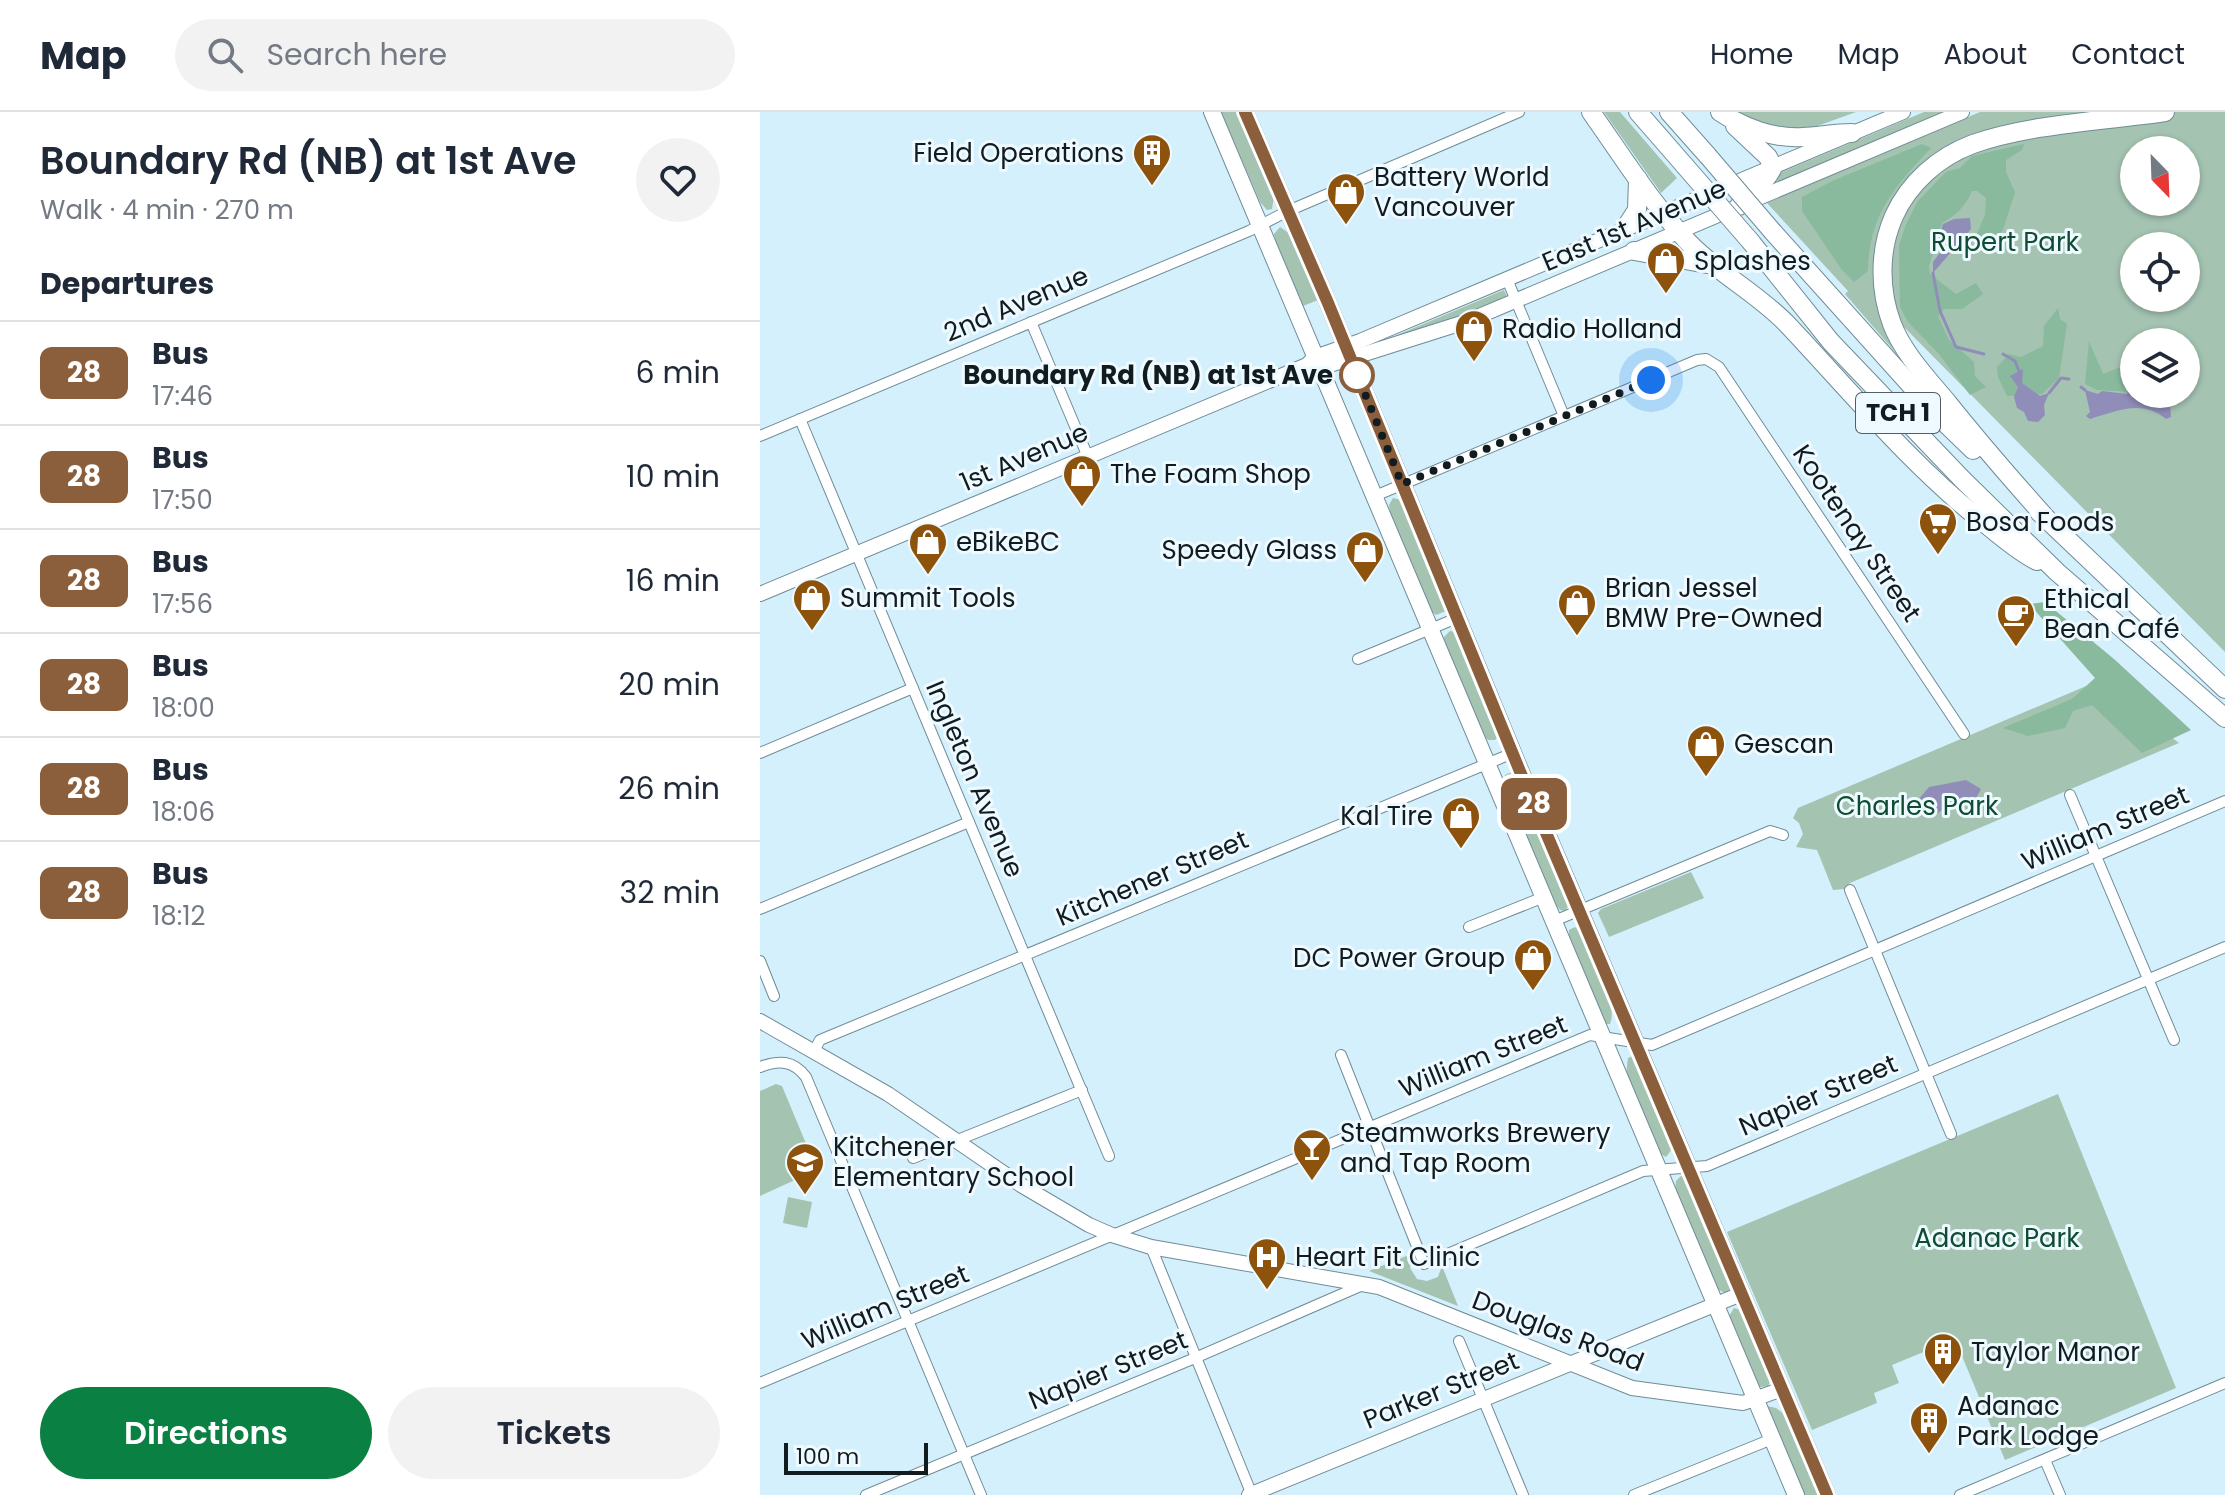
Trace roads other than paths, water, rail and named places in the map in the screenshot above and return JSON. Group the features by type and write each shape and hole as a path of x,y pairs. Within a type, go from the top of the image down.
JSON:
{"highway":[{"path":"1591,112 1679,231 1713,265 1758,296 1898,445 1961,504 2024,554 2057,572"},
{"name":"TCH 1","path":"1638,112 1751,242 1831,342 1962,479 2057,572 2225,718"},
{"name":"TCH 1","path":"1669,112 1942,420 2225,689"},
{"path":"2047,519 1911,358 1893,326 1883,289 1882,269 1891,224 1906,194 1921,176 1948,155 1970,145 2016,133 2165,112"},
{"path":"1721,113 1772,135 1805,137 1852,133"},
{"path":"1721,113 1768,157 1773,167 1766,180 1751,191 1739,206"},
{"path":"1624,230 1637,210 1638,177"},
{"path":"1634,251 1713,265"}],"main road":[{"path":"1212,112 1314,364 1375,496 1796,1495"},
{"path":"1245,112 1827,1495"}],"street":[{"name":"2nd Avenue","path":"760,436 1519,112"},
{"name":"East 1st Avenue","path":"1348,353 1507,279 1903,112"},
{"name":"East 1st Avenue","path":"1314,364 1348,353 1425,337 1962,112"},
{"path":"1375,496 1564,416 1507,279"},
{"path":"1031,322 1088,457"},
{"name":"Kootenay Street","path":"1564,416 1697,360 1710,360 1717,364 1964,734"},
{"name":"1st Avenue","path":"760,594 1314,364"},
{"name":"Ingleton Avenue","path":"800,419 1109,1156"},
{"path":"1358,659 1457,618"},
{"path":"760,753 913,688"},
{"name":"Kitchener Street","path":"814,1051 820,1040 1513,753"},
{"path":"2070,795 2174,1040"},
{"name":"William Street","path":"760,1383 1590,1035 1652,1045 2225,801"},
{"path":"760,909 969,822"},
{"path":"1554,921 1770,831 1783,835"},
{"path":"1850,890 1951,1134"},
{"path":"1469,927 1544,897"},
{"name":"Napier Street","path":"1369,1126 1424,1264 1643,1171 1707,1166 2225,947"},
{"path":"760,961 774,996"},
{"name":"Douglas Road","path":"760,1021 888,1094 1021,1185 1112,1235 1151,1247 1366,1284 1415,1300 1632,1388 1743,1403 1782,1389"},
{"path":"1341,1055 1369,1126"},
{"path":"760,1067 786,1062 804,1074 981,1495"},
{"path":"913,1158 1082,1090"},
{"path":"1151,1247 1251,1495"},
{"name":"Napier Street","path":"866,1495 1366,1284"},
{"name":"Parker Street","path":"1251,1495 1741,1294"},
{"path":"1459,1341 1523,1495"},
{"path":"1536,1350 1541,1376"},
{"path":"1605,1350 1607,1379"},
{"path":"1960,1495 2225,1383"},
{"path":"1634,1495 1772,1439"},
{"path":"2045,1460 2060,1495"}],"waterway":[{"path":"1933,273 1940,311 1956,347 1984,354"},
{"path":"2003,354 2015,361 2019,371"},
{"path":"2049,393 2061,378 2069,379"},
{"path":"2081,387 2085,390"}],"place":[{"name":"Field Operations","path":"1152,187"},
{"name":"Battery World Vancouver","path":"1346,226"},
{"name":"Splashes","path":"1666,295"},
{"name":"Radio Holland","path":"1474,363"},
{"name":"Boundary Rd (NB) at 1st Ave","path":"1357,375"},
{"name":"The Foam Shop","path":"1082,508"},
{"name":"Bosa Foods","path":"1938,556"},
{"name":"eBikeBC","path":"928,576"},
{"name":"Speedy Glass","path":"1365,584"},
{"name":"Summit Tools","path":"812,632"},
{"name":"Brian Jessel BMW Pre-Owned","path":"1577,637"},
{"name":"Ethical Bean Café","path":"2016,648"},
{"name":"Gescan","path":"1706,778"},
{"name":"Kal Tire","path":"1461,850"},
{"name":"DC Power Group","path":"1533,992"},
{"name":"Steamworks Brewery and Tap Room","path":"1312,1182"},
{"name":"Kitchener Elementary School","path":"805,1196"},
{"name":"Heart Fit Clinic","path":"1267,1291"},
{"name":"Taylor Manor","path":"1943,1386"},
{"name":"Adanac Park Lodge","path":"1929,1455"}],"park label":[{"name":"Rupert Park","path":"2005,242"},
{"name":"Charles Park","path":"1917,806"},
{"name":"Adanac Park","path":"1997,1238"}]}
